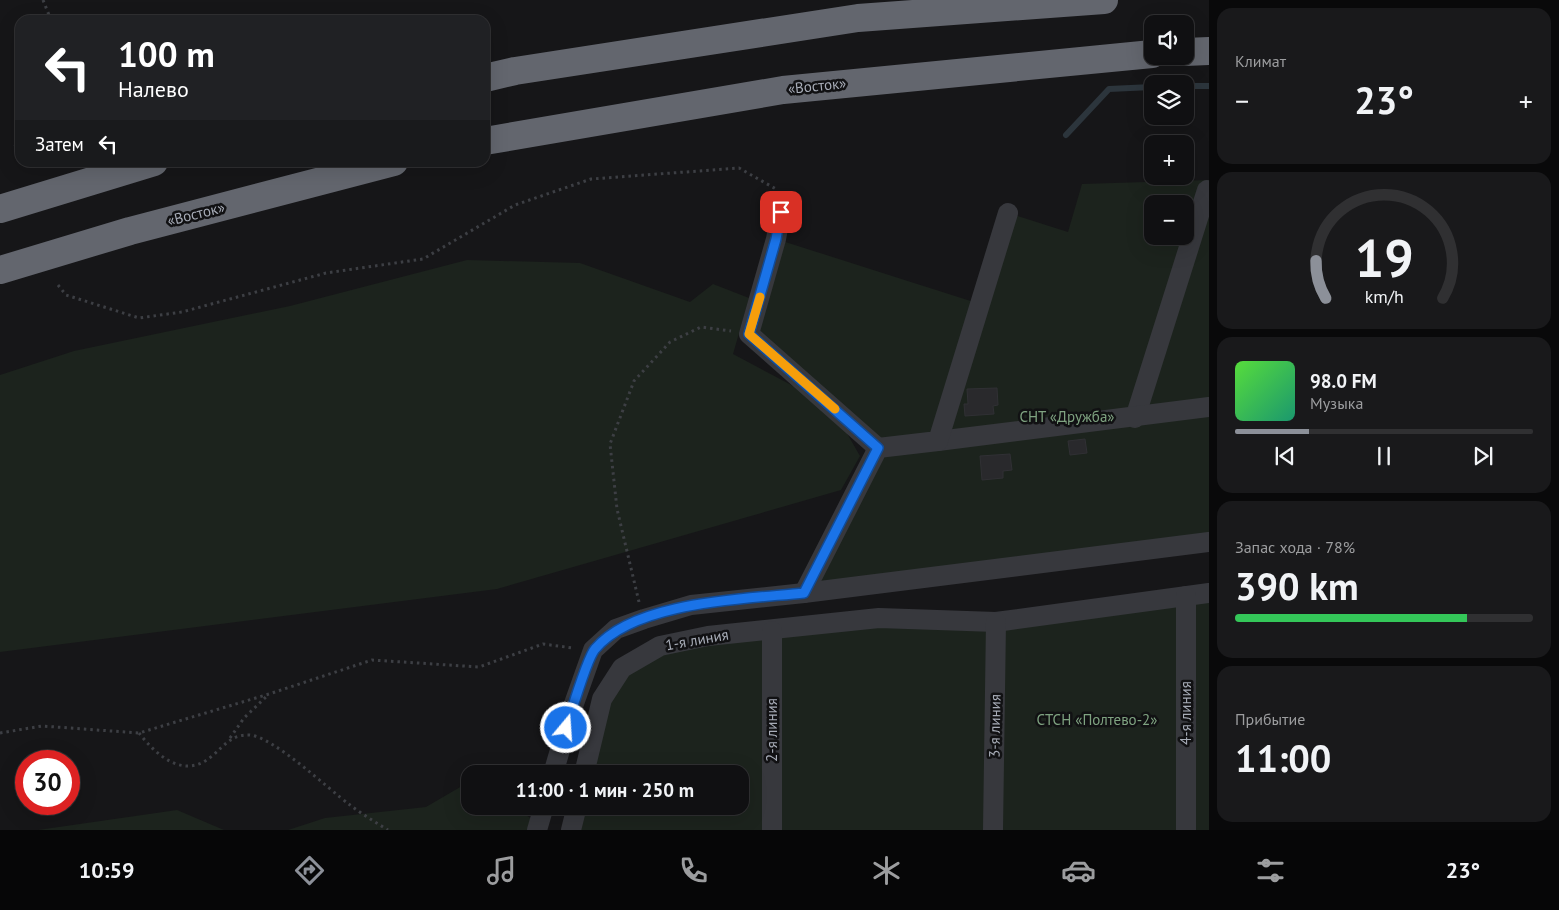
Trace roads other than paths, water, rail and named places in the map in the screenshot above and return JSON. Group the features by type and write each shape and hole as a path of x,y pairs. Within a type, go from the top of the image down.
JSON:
{"highway":[{"path":"490,77 515,71 858,18 1104,0"},
{"path":"1194,52 1209,51"},
{"name":"«Восток»","path":"490,140 783,90 1144,55"},
{"path":"0,209 138,167"},
{"name":"«Восток»","path":"0,270 130,231 375,167"}],"street":[{"path":"1135,418 1207,190"},
{"path":"781,212 776,239 749,334 878,448 1209,408"},
{"path":"938,440 1008,213"},
{"path":"804,593 878,448"},
{"path":"556,765 571,712 593,650 616,629 644,619 692,605 804,593 1209,542"},
{"name":"1-я линия","path":"586,765 602,699 622,668 660,646 708,636 772,631 879,618 996,622 1209,593"},
{"name":"4-я линия","path":"1186,596 1186,830"},
{"name":"3-я линия","path":"993,830 996,622"},
{"name":"2-я линия","path":"772,631 772,830"},
{"path":"537,830 541,815"},
{"path":"571,830 574,815"}],"waterway":[{"path":"1194,86 1209,86"},
{"path":"1066,135 1109,89 1144,87"}],"park label":[{"name":"СНТ «Дружба»","path":"1067,417"},
{"name":"СТСН «Полтево-2»","path":"1097,720"}]}
